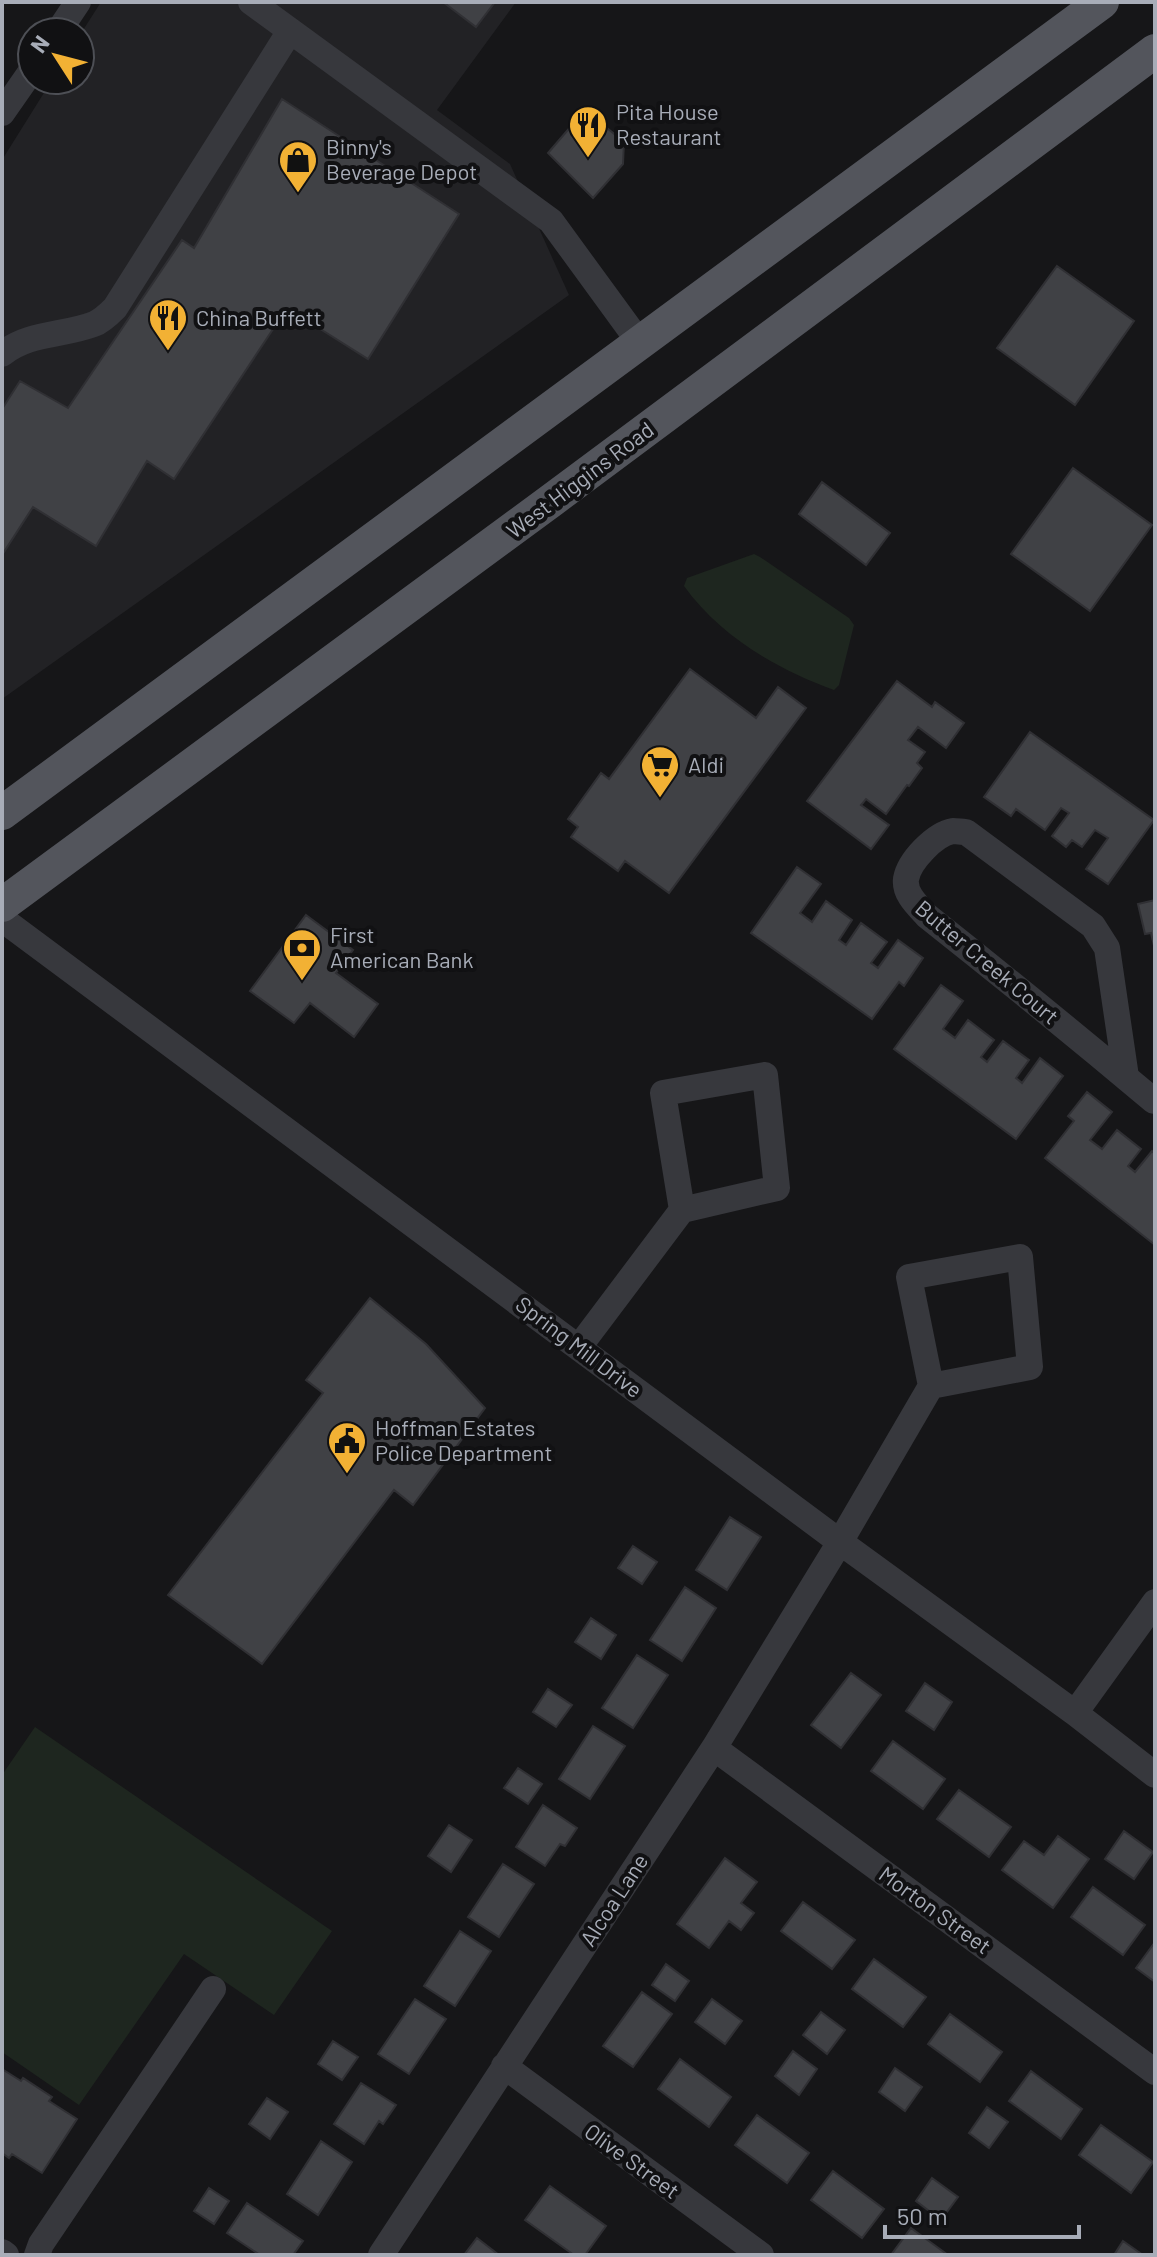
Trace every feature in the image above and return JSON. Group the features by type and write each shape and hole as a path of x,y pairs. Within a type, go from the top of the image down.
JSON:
{"main road":[{"path":"2,813 1102,2"},
{"name":"West Higgins Road","path":"2,905 540,510 1155,51"}],"street":[{"path":"251,2 551,221 640,343"},
{"path":"2,354 13,345 37,337 97,323 115,308 290,31"},
{"path":"2,113 16,93"},
{"name":"Butter Creek Court","path":"1126,1077 1107,948 1093,926 966,832 952,831 926,847 911,867 906,881 911,899 927,916 1155,1101"},
{"name":"Spring Mill Drive","path":"2,919 1155,1775"},
{"path":"579,1347 682,1210 777,1188 765,1075 663,1093 682,1210"},
{"path":"1020,1257 1030,1367 931,1386 909,1277 1020,1257"},
{"name":"Alcoa Lane","path":"381,2255 714,1748 931,1386"},
{"path":"1075,1713 1155,1602"},
{"name":"Morton Street","path":"714,1748 1155,2072"},
{"path":"37,2255 41,2244 213,1989"},
{"name":"Olive Street","path":"504,2066 761,2255"}],"shaded area":[{"path":"101,2 516,2 437,110 510,164 569,295 2,699 2,160 42,96 96,96 96,16 92,16"},
{"path":"754,554 849,618 854,625 839,685 834,690 791,672 751,649 714,620 684,586 687,578"},
{"path":"35,1727 332,1931 274,2015 184,1954 79,2105 2,2052 2,1775"}],"building":[{"path":"443,2 495,2 476,27"},
{"path":"282,99 459,214 368,359 287,308 174,479 147,461 96,546 33,507 2,555 2,409 20,381 68,408 182,240 194,248"},
{"name":"Pita House Restaurant","path":"585,110 624,142 623,164 593,198 548,153"},
{"path":"1057,266 1134,321 1075,405 997,348"},
{"path":"1073,468 1152,525 1090,611 1011,554"},
{"path":"822,482 890,533 866,565 799,514"},
{"name":"Aldi","path":"690,669 756,718 778,687 806,708 669,893 625,861 618,871 571,837 578,827 568,819 601,773 609,779"},
{"path":"897,681 932,707 935,702 964,723 946,748 918,727 908,740 925,752 917,763 922,768 909,786 886,814 866,799 861,805 889,825 871,849 807,801"},
{"path":"1030,732 1154,820 1108,884 1086,869 1108,838 1095,830 1082,847 1072,840 1066,847 1052,836 1069,813 1061,808 1045,830 1016,809 1011,816 984,797"},
{"path":"797,867 821,884 800,913 812,922 826,901 852,920 839,940 846,945 861,923 887,942 871,963 878,968 898,940 923,958 904,986 899,982 872,1019 751,933"},
{"path":"1155,900 1155,950 1151,933 1145,934 1138,904"},
{"name":"First American Bank","path":"306,915 353,950 336,973 378,1004 354,1037 310,1003 294,1023 250,991"},
{"path":"941,985 963,1001 943,1029 955,1038 968,1020 994,1040 981,1057 987,1062 1003,1041 1029,1060 1016,1078 1022,1083 1040,1058 1063,1076 1016,1139 894,1049"},
{"path":"1087,1092 1112,1112 1090,1140 1102,1149 1117,1130 1141,1149 1128,1166 1135,1172 1152,1151 1155,1154 1155,1245 1045,1158 1074,1121 1068,1116"},
{"name":"Hoffman Estates Police Department","path":"370,1298 426,1344 485,1408 413,1505 394,1490 262,1664 168,1595 323,1393 306,1380"},
{"path":"730,1517 761,1537 727,1590 696,1570"},
{"path":"633,1546 657,1562 642,1584 618,1568"},
{"path":"685,1587 716,1608 682,1661 650,1640"},
{"path":"591,1618 616,1635 601,1659 575,1642"},
{"path":"637,1655 668,1675 633,1728 602,1708"},
{"path":"851,1673 881,1695 841,1748 811,1725"},
{"path":"925,1683 952,1702 934,1730 906,1711"},
{"path":"548,1689 572,1705 556,1727 533,1712"},
{"path":"593,1726 625,1746 590,1799 559,1779"},
{"path":"893,1741 945,1779 923,1809 871,1771"},
{"path":"518,1768 542,1784 528,1804 504,1788"},
{"path":"959,1790 1011,1827 989,1857 937,1819"},
{"path":"543,1805 577,1828 565,1846 560,1844 545,1866 516,1847"},
{"path":"449,1825 472,1840 451,1872 428,1856"},
{"path":"1124,1831 1153,1852 1134,1879 1105,1859"},
{"path":"1058,1836 1089,1859 1053,1908 1002,1870 1024,1841 1044,1855"},
{"path":"725,1858 757,1882 741,1903 754,1913 741,1930 729,1921 709,1948 677,1924"},
{"path":"503,1864 534,1884 499,1937 468,1917"},
{"path":"1093,1887 1145,1925 1123,1955 1071,1917"},
{"path":"803,1902 855,1940 832,1969 781,1931"},
{"path":"460,1931 491,1951 455,2006 424,1986"},
{"path":"1155,1942 1155,1982 1136,1968"},
{"path":"874,1959 926,1997 903,2027 852,1989"},
{"path":"666,1964 689,1981 675,2001 652,1985"},
{"path":"642,1992 672,2014 633,2067 603,2046"},
{"path":"415,1999 446,2019 409,2074 378,2054"},
{"path":"712,1999 742,2021 725,2044 695,2022"},
{"path":"821,2012 845,2030 827,2054 803,2035"},
{"path":"950,2014 1002,2052 980,2082 928,2044"},
{"path":"333,2041 358,2057 342,2080 318,2064"},
{"path":"793,2051 817,2069 799,2095 775,2076"},
{"path":"680,2059 731,2097 709,2127 658,2089"},
{"path":"895,2068 922,2087 905,2111 879,2092"},
{"path":"2,2069 21,2081 23,2078 52,2097 49,2101 77,2119 42,2173 12,2154 9,2158 2,2153"},
{"path":"1031,2071 1082,2109 1061,2139 1009,2101"},
{"path":"361,2083 396,2105 383,2124 379,2121 364,2144 334,2124"},
{"path":"267,2098 288,2112 270,2139 249,2124"},
{"path":"987,2107 1008,2122 989,2148 969,2133"},
{"path":"757,2115 809,2153 787,2183 735,2145"},
{"path":"1101,2125 1153,2162 1131,2193 1079,2155"},
{"path":"321,2141 352,2162 318,2215 287,2194"},
{"path":"833,2171 884,2209 862,2238 811,2200"},
{"path":"932,2178 958,2197 941,2220 916,2201"},
{"path":"550,2186 606,2226 585,2255 574,2255 525,2220"},
{"path":"209,2188 229,2201 214,2224 194,2211"},
{"path":"247,2203 303,2241 293,2255 260,2255 227,2233"},
{"path":"911,2228 948,2255 891,2255"},
{"path":"477,2238 499,2255 464,2255"},
{"path":"1123,2241 1143,2255 1114,2255"}],"place":[{"name":"Pita House Restaurant","path":"588,159"},
{"name":"Binny's Beverage Depot","path":"298,194"},
{"name":"China Buffett","path":"168,352"},
{"name":"Aldi","path":"660,799"},
{"name":"First American Bank","path":"302,982"},
{"name":"Hoffman Estates Police Department","path":"347,1475"}]}
